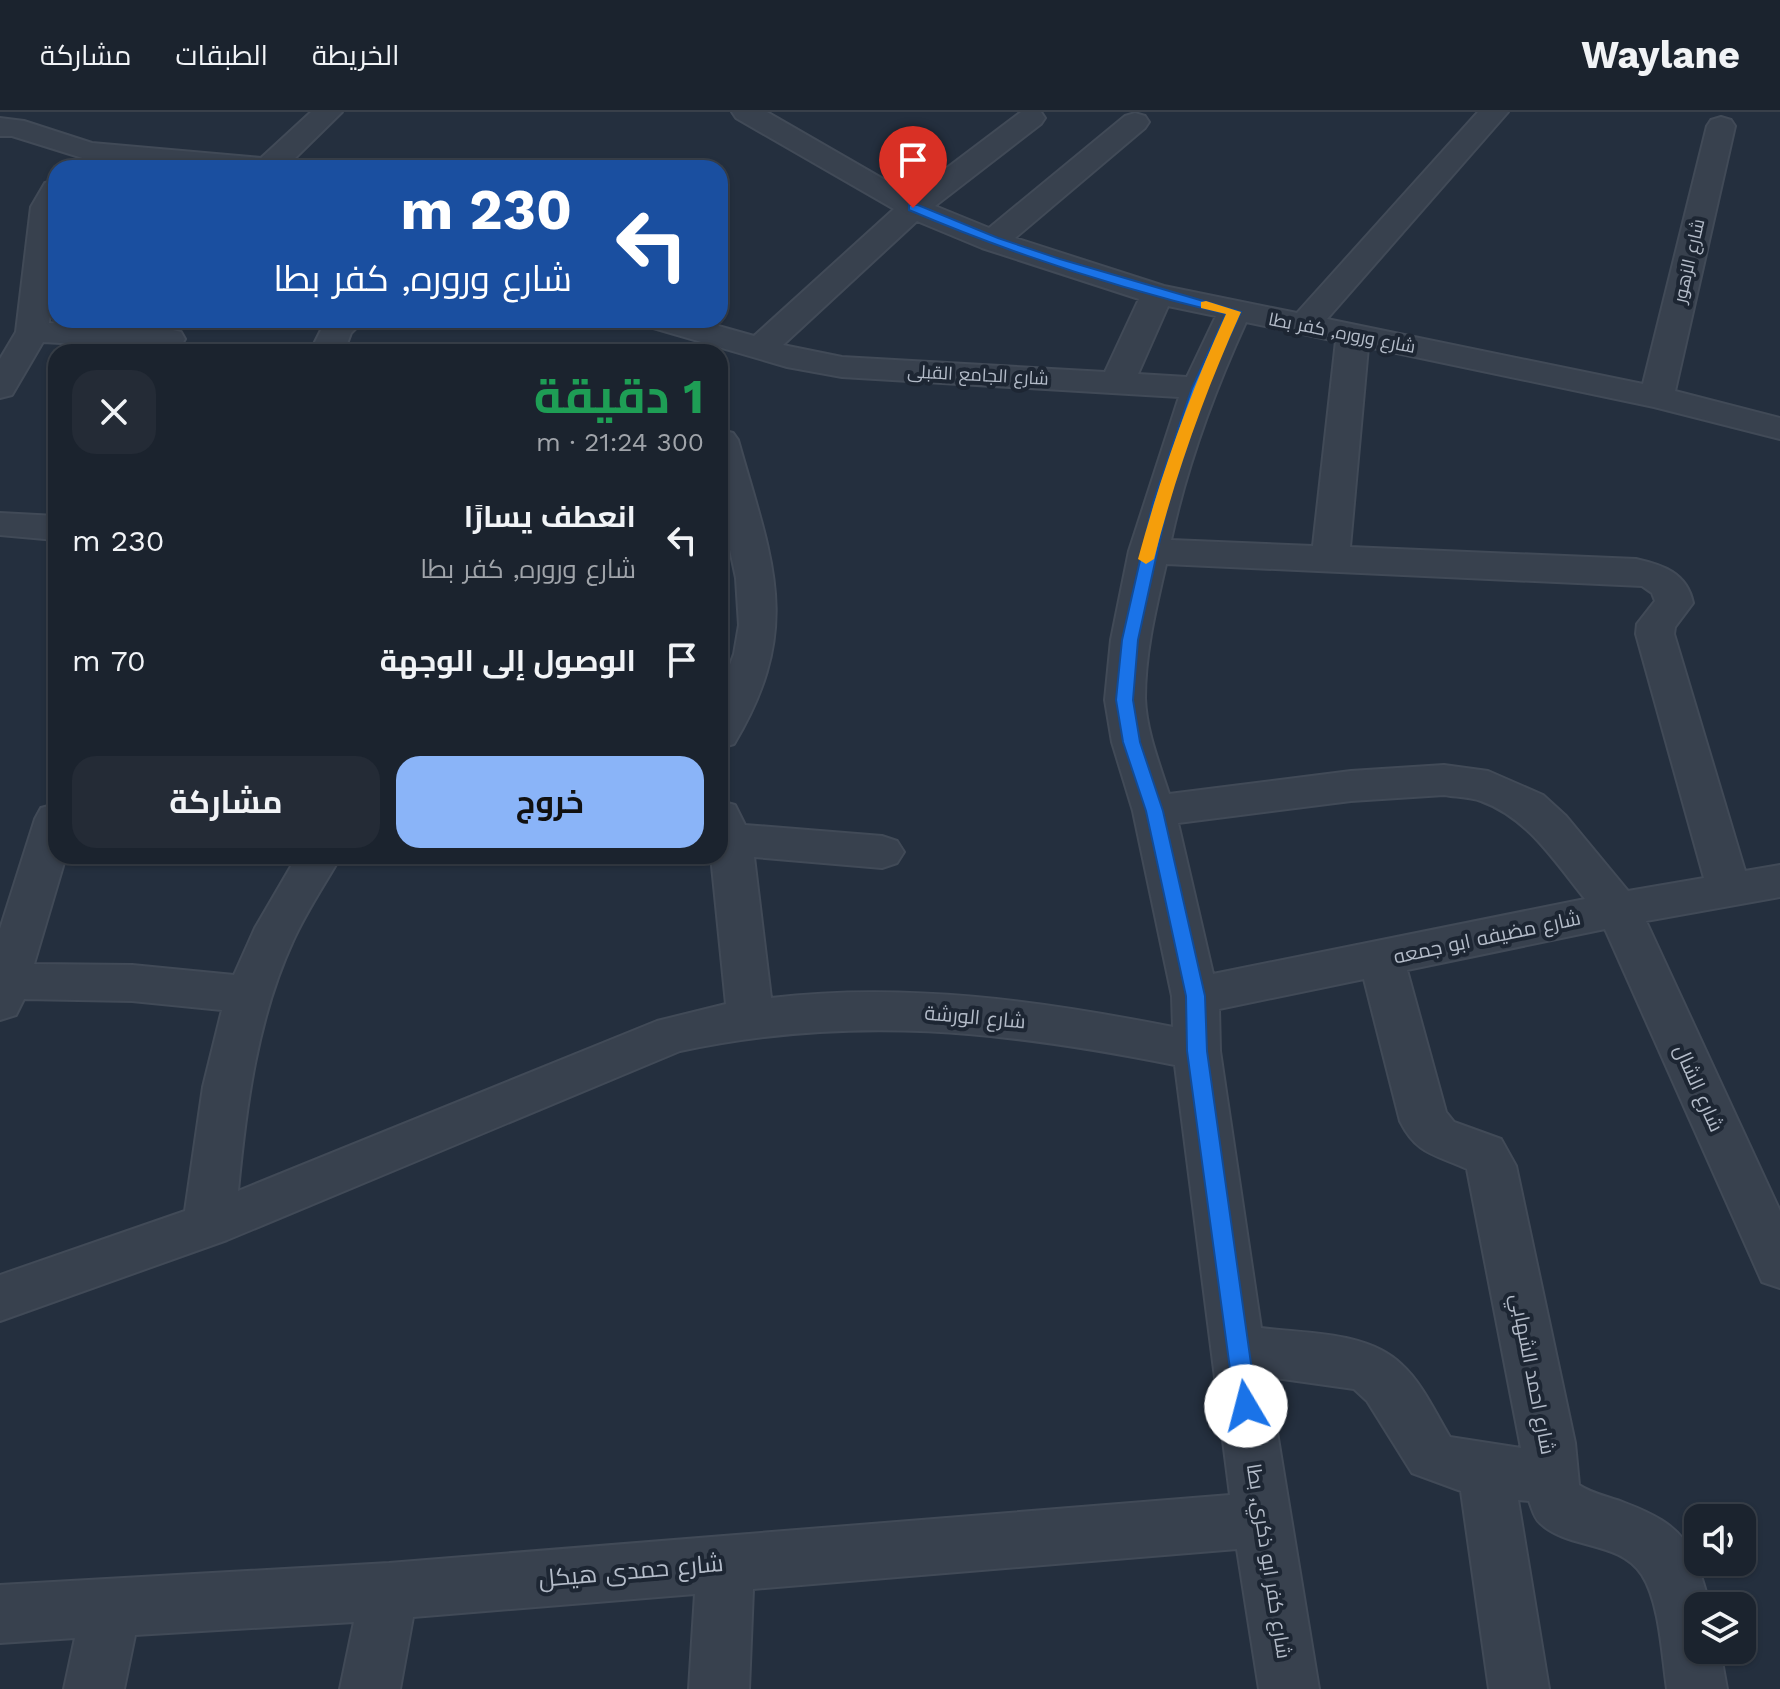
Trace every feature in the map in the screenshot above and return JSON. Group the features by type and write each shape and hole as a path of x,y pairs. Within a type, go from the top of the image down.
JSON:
{"street":[{"path":"7,127 40,112"},
{"path":"276,160 328,112"},
{"name":"شارع وروره, كفر بطا","path":"746,112 913,208 993,241 1157,294 1657,397 1780,429"},
{"path":"1304,325 1494,112"},
{"path":"759,349 913,208 1031,118"},
{"path":"993,241 1135,122"},
{"name":"شارع الزهور","path":"1657,397 1721,126"},
{"path":"7,127 82,160"},
{"path":"0,388 32,332 48,203"},
{"path":"1117,383 1157,294"},
{"name":"شارع كفر ابو ذكري, بطا","path":"1234,312 1199,388 1148,551 1130,640 1125,700 1132,742 1154,811 1195,996 1197,1051 1261,1520 1289,1689"},
{"name":"شارع الجامع القبلى","path":"689,328 759,349 842,367 1199,388"},
{"path":"32,332 156,332"},
{"path":"1330,559 1353,335"},
{"path":"728,469 755,580 758,627 743,690 728,719"},
{"path":"0,524 48,527"},
{"path":"1148,551 1636,571 1664,582 1674,597 1674,603 1656,624 1655,634 1729,890"},
{"name":"شارع الشال","path":"1154,811 1351,786 1444,780 1475,783 1510,795 1528,806 1551,827 1618,909 1780,1266"},
{"path":"728,827 882,852"},
{"path":"728,843 750,1016"},
{"path":"48,845 2,992 132,983 249,995"},
{"path":"209,1225 221,1123 232,1060 249,995 283,915 314,864"},
{"name":"شارع مضيفه ابو جمعه","path":"1195,996 1618,909 1780,881"},
{"name":"شارع احمد الشهابي","path":"1238,1349 1347,1363 1371,1371 1386,1384 1431,1455 1454,1464 1549,1478 1548,1443 1491,1166 1484,1154 1437,1136 1424,1121 1382,959"},
{"name":"شارع الورشة","path":"0,1298 209,1225 673,1034 750,1016 862,1010 974,1014 1085,1028 1197,1051"},
{"path":"1485,1468 1519,1689"},
{"path":"1549,1478 1552,1493 1568,1510 1648,1540 1666,1558 1697,1689"},
{"name":"شارع حمدى هيكل","path":"0,1614 389,1591 1261,1520"},
{"path":"719,1689 725,1564"},
{"path":"370,1689 389,1591"},
{"path":"94,1689 111,1608"}],"slow traffic":[{"path":"1146,559 1199,388 1234,312 1206,305"}],"route":[{"path":"913,208 993,241 1055,262 1157,294 1234,312 1199,388 1161,503 1130,640 1125,700 1132,742 1154,811 1195,996 1197,1051 1246,1406"}]}
